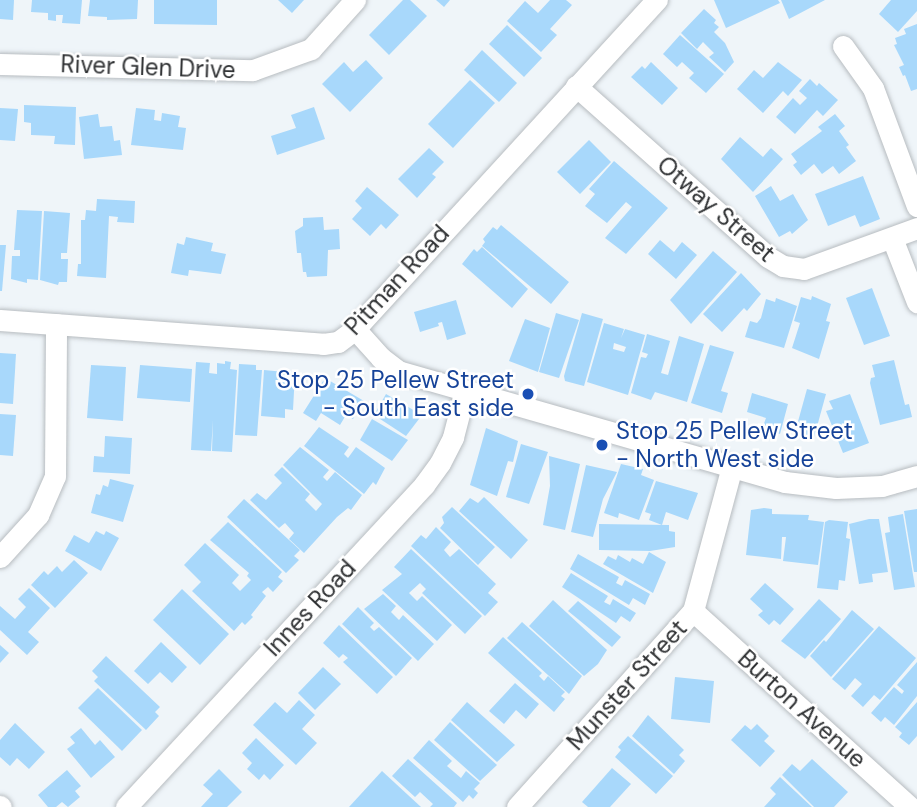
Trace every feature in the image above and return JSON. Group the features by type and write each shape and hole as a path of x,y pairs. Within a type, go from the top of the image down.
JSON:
{"street":[{"name":"River Glen Drive","path":"0,64 253,70 311,49 355,0"},
{"name":"Pitman Road","path":"0,320 323,344 338,342 355,329 657,0"},
{"path":"843,46 873,88 917,206"},
{"name":"Otway Street","path":"576,86 768,257 783,266 804,269 917,228"},
{"path":"892,238 917,302"},
{"path":"0,557 38,515 55,476 56,324"},
{"path":"355,329 381,358 398,371 785,482 836,488 882,486 917,476"},
{"name":"Innes Road","path":"125,807 424,485 440,463 453,437 465,391"},
{"name":"Munster Street","path":"517,807 693,611 732,466"},
{"name":"Burton Avenue","path":"693,611 903,805"}],"building":[{"path":"0,0 14,0 13,20 0,19"},
{"path":"32,0 82,0 80,24 62,23 63,15 56,15 56,21 48,20 48,13 31,12"},
{"path":"90,0 138,0 137,19 107,20 107,17 88,16"},
{"path":"154,0 217,0 217,25 154,24"},
{"path":"278,0 304,0 292,13"},
{"path":"403,0 410,0 427,16 389,55 369,35"},
{"path":"436,0 450,0 444,7"},
{"path":"550,0 566,0 572,5 550,29 557,35 541,52 507,21 525,1 538,13"},
{"path":"714,0 778,0 780,3 726,28"},
{"path":"781,0 825,0 789,19"},
{"path":"891,0 917,0 917,11 898,32 879,14"},
{"path":"704,9 716,20 714,23 719,27 714,32 725,43 734,62 725,72 709,57 714,53 703,42 697,49 681,33"},
{"path":"917,24 917,89 911,91 899,67 904,65 894,45 897,44 895,38 906,34 904,29"},
{"path":"507,25 542,58 524,77 489,44"},
{"path":"680,35 724,74 706,93 689,78 694,73 682,62 677,67 663,54"},
{"path":"482,50 517,83 499,102 464,70"},
{"path":"366,60 383,78 350,112 322,84 344,62 353,72"},
{"path":"651,62 678,88 662,105 631,77 642,66 645,69"},
{"path":"778,62 802,80 788,96 783,91 763,113 737,89 754,70 763,78"},
{"path":"810,79 817,86 819,83 838,100 823,116 817,110 795,134 776,117 793,98 800,105 807,98 799,91"},
{"path":"470,80 495,103 453,148 428,124"},
{"path":"24,105 76,107 75,145 54,144 55,136 31,135 31,123 24,122"},
{"path":"314,107 325,139 277,155 271,136 296,128 291,115"},
{"path":"0,108 18,109 15,141 0,140"},
{"path":"136,108 155,110 154,120 161,121 162,113 180,116 178,127 186,128 183,150 131,145"},
{"path":"98,114 100,127 112,126 114,141 120,140 122,155 84,159 79,117"},
{"path":"835,114 845,126 839,131 856,161 839,174 833,166 822,174 814,164 801,175 793,165 797,162 791,154 822,131 818,127"},
{"path":"740,137 763,157 771,148 783,159 753,192 721,159"},
{"path":"589,140 611,162 580,194 557,172"},
{"path":"429,148 444,162 432,174 436,177 417,198 398,179"},
{"path":"614,161 668,208 626,254 605,238 632,207 626,202 607,223 585,206 595,194 589,189"},
{"path":"863,176 880,219 860,227 855,215 828,226 815,194"},
{"path":"771,186 780,201 793,194 808,220 792,234 790,231 779,237 755,196"},
{"path":"367,187 399,215 386,229 381,224 370,236 352,219 362,208 355,201"},
{"path":"97,199 135,201 134,223 117,222 118,217 109,216 106,278 77,276 78,264 81,264 81,220 85,220 86,210 96,211"},
{"path":"17,210 42,211 38,280 27,279 27,283 11,279 12,256 20,256 20,250 14,250"},
{"path":"44,211 70,213 67,253 61,253 61,259 68,259 67,282 59,282 58,285 40,280"},
{"path":"323,217 324,230 339,229 340,249 328,250 327,276 307,277 306,272 303,272 301,253 297,253 295,231 303,226 303,218"},
{"path":"501,225 569,282 551,304 482,246 485,242 483,239 493,227 497,230"},
{"path":"186,237 213,243 211,251 226,254 221,274 189,270 188,276 171,273 177,243 184,245"},
{"path":"660,240 674,252 682,242 697,255 676,279 648,254"},
{"path":"0,245 6,245 2,291 0,291"},
{"path":"482,247 528,289 512,308 462,264 474,249 477,252"},
{"path":"713,251 737,272 691,324 670,300"},
{"path":"741,273 761,294 747,311 744,308 722,332 703,314"},
{"path":"872,288 890,336 864,345 846,298"},
{"path":"812,296 831,304 826,321 830,322 819,359 792,348 800,323 794,321 801,297 811,300"},
{"path":"776,298 797,306 784,348 745,337 750,321 757,323 761,318 766,299 775,302"},
{"path":"456,300 466,334 447,340 442,322 438,323 439,326 420,332 414,312"},
{"path":"556,313 579,320 559,378 539,372"},
{"path":"582,313 603,319 584,386 565,381 564,376"},
{"path":"525,319 550,328 538,372 509,361"},
{"path":"604,323 624,329 621,338 625,329 645,335 628,395 587,382","holes":["614,343 626,347 624,352 613,349"]},
{"path":"647,334 670,341 661,373 668,375 679,336 704,344 687,402 655,392 651,400 631,393 641,357 646,358 648,354 642,352"},
{"path":"710,345 734,352 721,391 728,393 722,413 691,403"},
{"path":"0,353 16,354 13,404 0,403"},
{"path":"894,360 905,405 909,404 912,417 880,425 870,383 871,378 875,377 872,365"},
{"path":"225,361 231,362 230,369 237,370 232,452 212,451 213,420 211,451 191,450 196,362 210,363 209,373 217,374 217,363 225,364"},
{"path":"239,364 256,365 256,370 262,370 257,436 235,435"},
{"path":"91,365 126,367 123,421 87,418"},
{"path":"140,365 192,369 190,402 137,398"},
{"path":"264,370 295,373 293,410 285,409 285,418 261,416"},
{"path":"325,378 364,401 353,419 346,415 340,425 321,413 316,421 303,413"},
{"path":"807,389 826,394 813,441 794,436"},
{"path":"752,393 788,404 780,434 762,429 766,418 747,412"},
{"path":"386,394 422,415 406,436 374,415"},
{"path":"850,394 869,443 843,453 826,411 833,409 829,401"},
{"path":"0,414 16,415 13,456 0,455"},
{"path":"372,419 408,440 392,461 360,440"},
{"path":"319,427 349,447 344,454 348,458 356,447 385,468 376,485 373,482 364,494 304,446"},
{"path":"486,428 518,441 513,462 508,461 497,496 470,485"},
{"path":"105,436 132,438 130,474 93,472 94,456 104,457"},
{"path":"521,444 548,452 529,504 506,497"},
{"path":"300,447 329,470 323,477 327,481 335,472 362,495 351,510 348,508 337,517 304,553 289,539 294,533 285,523 279,528 250,500 257,493 266,500 282,483 274,475 282,467 310,494 305,500 316,511 322,504 283,465"},
{"path":"549,456 580,464 565,530 543,525 550,486"},
{"path":"621,464 643,469 641,475 654,480 639,520 619,513 618,518 604,513"},
{"path":"586,465 617,472 603,499 593,537 571,532"},
{"path":"110,479 134,485 123,522 91,513 96,494 100,495 103,485 108,487"},
{"path":"656,481 698,493 688,520 666,512 662,525 649,520 651,514 645,512"},
{"path":"484,497 528,540 511,559 459,511 470,498 478,503"},
{"path":"244,499 300,550 294,556 299,560 286,573 227,517"},
{"path":"452,507 495,547 478,565 440,528 444,523 442,517"},
{"path":"772,509 772,514 809,515 808,520 824,522 818,565 783,561 786,537 782,537 781,559 746,555 751,510"},
{"path":"917,509 917,572 914,572 904,511"},
{"path":"903,514 915,587 894,590 885,533 890,532 888,517"},
{"path":"879,519 888,572 872,574 873,582 859,584 849,524"},
{"path":"228,522 282,572 278,577 283,581 273,592 268,587 262,592 266,596 251,615 253,617 245,625 242,622 234,631 192,591 201,582 184,565 205,543 239,575 232,583 240,591 251,580 247,576 249,573 210,540"},
{"path":"825,522 848,522 846,538 850,539 845,581 839,580 838,590 817,588"},
{"path":"599,524 669,525 669,531 675,532 675,547 650,551 599,550"},
{"path":"436,527 451,542 444,550 450,557 459,549 496,584 488,593 498,602 485,616 411,546 421,535 426,539"},
{"path":"96,531 104,535 106,531 119,538 101,571 65,551 74,535 89,543"},
{"path":"411,549 482,616 465,634 422,593 426,589 420,583 409,593 417,601 422,596 452,625 437,641 382,590 402,574 394,567"},
{"path":"649,552 666,562 653,593 603,564 608,556 616,560 618,555 630,562 632,558 643,564"},
{"path":"578,554 619,577 616,583 622,586 625,580 650,594 645,605 633,598 629,605 570,569"},
{"path":"74,560 88,573 55,608 31,585 44,571 48,575 57,566 62,572"},
{"path":"571,573 608,596 604,602 610,605 613,599 636,613 630,622 621,616 616,623 562,587"},
{"path":"765,583 794,609 780,625 774,620 769,625 758,615 763,611 750,599"},
{"path":"29,588 50,608 28,632 39,642 27,655 0,630 0,606 15,619 26,607 18,599"},
{"path":"182,589 229,634 200,665 153,620"},
{"path":"383,594 396,606 391,612 399,620 403,615 434,644 418,661 364,609"},
{"path":"819,599 841,619 805,659 781,641"},
{"path":"553,600 607,650 598,664 584,676 529,626"},
{"path":"578,601 621,637 612,647 568,611"},
{"path":"358,607 374,623 370,627 374,631 379,627 412,658 396,676 342,624"},
{"path":"852,610 874,629 831,677 810,656 824,640 826,642"},
{"path":"522,622 582,676 569,694 507,638"},
{"path":"339,625 393,677 377,694 343,662 348,658 343,654 339,658 323,643"},
{"path":"879,626 916,658 880,700 874,695 863,707 851,696 862,684 855,678 845,690 832,679"},
{"path":"503,637 542,673 539,676 544,681 548,676 565,692 561,696 565,699 554,712 488,653"},
{"path":"161,642 187,667 172,683 160,672 148,684 134,671"},
{"path":"0,645 9,653 0,663"},
{"path":"106,656 160,707 155,712 159,716 146,730 94,681 98,677 92,671"},
{"path":"917,662 917,696 894,725 885,717 881,722 871,713 894,687 902,694 904,691 897,685"},
{"path":"323,667 341,684 315,710 298,693"},
{"path":"675,677 714,681 710,723 671,719"},
{"path":"515,683 539,704 526,719 516,710 504,724 489,711"},
{"path":"98,688 142,730 122,751 78,708"},
{"path":"299,700 315,715 302,729 317,743 296,765 253,725 275,702 287,713"},
{"path":"467,702 515,745 497,762 451,720"},
{"path":"917,702 917,736 909,745 899,737 902,733 895,727"},
{"path":"648,715 684,750 679,755 685,761 674,774 632,736"},
{"path":"450,722 497,765 480,781 434,740"},
{"path":"15,723 45,752 29,769 17,758 10,766 0,757 0,740"},
{"path":"757,724 769,736 764,741 775,751 760,767 731,740 745,725 751,730"},
{"path":"81,728 95,745 100,740 115,757 91,778 67,749 75,743 70,737"},
{"path":"628,736 673,776 656,794 615,757 621,750 618,747"},
{"path":"256,738 284,765 270,780 264,774 259,780 247,769 252,763 242,753"},
{"path":"429,740 452,761 447,766 461,778 466,771 480,783 474,789 478,793 473,799 469,795 463,802 413,758"},
{"path":"408,759 457,803 454,807 430,807 433,804 420,792 415,797 392,776"},
{"path":"812,759 848,792 834,807 814,807 782,775 792,764 800,771"},
{"path":"612,768 631,784 610,807 588,807 582,802"},
{"path":"219,769 242,792 227,807 201,807 213,794 203,785"},
{"path":"67,770 81,786 75,791 80,797 68,807 62,802 56,807 48,807 38,795"},
{"path":"382,771 421,807 349,807"},
{"path":"780,777 812,807 764,807 776,794 770,788"}],"place":[{"name":"Stop 25 Pellew Street - South East side","path":"528,394"},
{"name":"Stop 25 Pellew Street - North West side","path":"602,445"}]}
